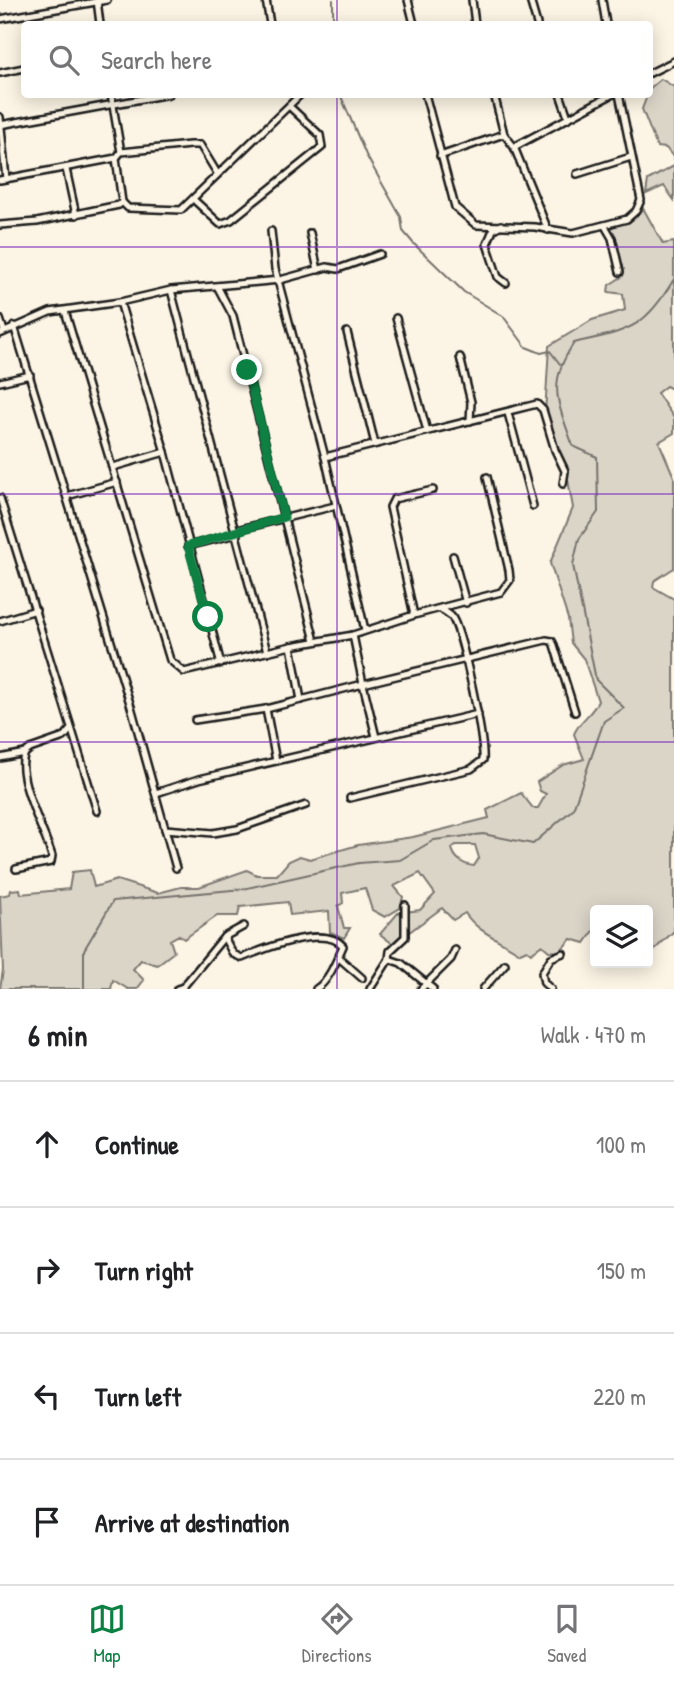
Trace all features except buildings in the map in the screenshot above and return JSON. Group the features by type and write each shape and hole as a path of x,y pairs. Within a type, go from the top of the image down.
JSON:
{"street":[{"path":"0,19 107,0"},
{"path":"266,0 270,21"},
{"path":"408,0 413,21"},
{"path":"472,0 475,21"},
{"path":"530,0 536,21"},
{"path":"602,0 606,21"},
{"path":"97,1 100,21"},
{"path":"653,72 674,61"},
{"path":"0,73 21,69"},
{"path":"111,98 121,152"},
{"path":"1,125 144,98"},
{"path":"116,158 122,202 128,208 177,211 193,199 297,98"},
{"path":"426,98 439,156 455,207 476,225 534,227 573,233 627,219 636,211 641,200 621,98"},
{"path":"495,98 504,134 514,147 548,230"},
{"path":"561,98 568,117"},
{"path":"514,147 605,98"},
{"path":"193,199 214,222 220,224 231,220 321,147 320,135 289,106"},
{"path":"0,117 3,179 116,158 121,152 200,145 217,173"},
{"path":"439,156 504,134"},
{"path":"577,174 631,157"},
{"path":"66,169 76,215"},
{"path":"0,225 76,215 110,208 122,202"},
{"path":"534,227 538,211"},
{"path":"501,225 493,230 487,244 498,276 506,284"},
{"path":"605,226 612,238 620,272"},
{"path":"271,231 280,280 365,631"},
{"path":"310,233 318,270"},
{"path":"0,319 2,332 34,317 171,290 280,280 327,267 338,269 380,254"},
{"path":"217,286 233,316 315,641"},
{"path":"171,290 267,652"},
{"path":"120,302 165,452 221,664"},
{"path":"65,311 170,660 184,672 291,646 353,635 414,615 442,610 501,592 510,580 487,477"},
{"path":"397,318 427,431"},
{"path":"14,326 156,793 176,868"},
{"path":"346,332 374,443"},
{"path":"460,357 471,402 470,421"},
{"path":"0,382 30,375"},
{"path":"325,457 537,404 542,407 555,450 565,471 563,484"},
{"path":"508,413 533,506"},
{"path":"113,467 165,452"},
{"path":"67,496 117,482"},
{"path":"414,615 390,507 394,499 433,490"},
{"path":"0,498 97,811"},
{"path":"188,546 284,517 335,506"},
{"path":"453,556 466,603"},
{"path":"0,621 36,610"},
{"path":"349,798 478,765 484,752 478,714 453,620 442,610"},
{"path":"353,635 376,737"},
{"path":"195,720 265,709 552,641 575,712"},
{"path":"291,646 301,700"},
{"path":"265,709 276,761"},
{"path":"156,793 199,779 335,750 376,737 478,714"},
{"path":"0,758 25,753 64,737 71,729"},
{"path":"16,869 43,865 51,862 52,856 30,797 22,760 25,753"},
{"path":"165,829 213,833 237,829 306,805"},
{"path":"370,989 390,959 390,951 405,937 405,905"},
{"path":"182,988 224,937 244,926"},
{"path":"224,937 233,954 242,958 265,946 325,937 341,943 338,957 319,988"},
{"path":"421,989 452,959 455,950"},
{"path":"549,988 541,977 542,973 551,958 564,953"},
{"path":"338,957 362,978"},
{"path":"390,959 401,963 433,989"},
{"path":"483,989 493,981 505,964"},
{"path":"493,981 500,989"}],"shaded area":[{"path":"661,79 674,87 674,158 666,148 657,147 642,109 646,98 653,98 653,86"},
{"path":"674,166 674,200 664,186 646,194 648,180"},
{"path":"643,208 663,244 674,242 674,390 666,386 657,393 674,418 674,433 659,442 674,477 674,568 654,581 653,587 674,599 674,931 653,951 653,905 590,905 590,936 585,943 571,939 559,952 549,951 542,945 531,953 527,950 520,953 483,931 465,913 453,920 442,908 393,944 380,934 398,913 420,910 435,894 420,873 394,886 403,897 400,908 385,917 372,910 365,888 342,893 343,903 338,906 344,928 350,928 344,938 330,932 329,911 290,915 288,902 240,907 238,916 217,916 184,939 179,935 170,940 174,952 157,965 141,960 133,969 144,980 137,989 128,989 113,980 111,989 0,989 3,970 0,896 10,894 11,890 20,889 21,894 69,889 72,872 90,870 94,887 117,880 158,893 181,887 199,887 247,870 257,875 277,875 289,861 300,856 310,859 358,845 413,837 489,818 487,810 521,793 533,808 538,808 546,794 540,791 537,782 563,765 584,759 574,734 598,701 584,659 571,643 568,619 550,563 573,508 565,463 553,441 545,414 549,346 592,320 625,310 623,294 608,292 609,285 623,276 616,243 608,227 628,220","holes":["456,845 475,845 479,858 474,866 467,864 460,861 452,848"]}],"waterway":[{"path":"333,0 333,21"},
{"path":"342,98 366,155 401,217 403,231 464,292 503,316 526,347 541,353 550,351 560,364"},
{"path":"84,989 84,950 113,901 243,889 359,863 400,860 434,840 483,834 533,844 573,809 604,721 624,708 596,680 573,565 579,539 598,512 597,457 573,446 559,405 557,382 565,357 574,343 609,335 644,318 674,279"}],"route":[{"path":"208,617 188,546 237,534 236,530 284,517 247,370"}]}
